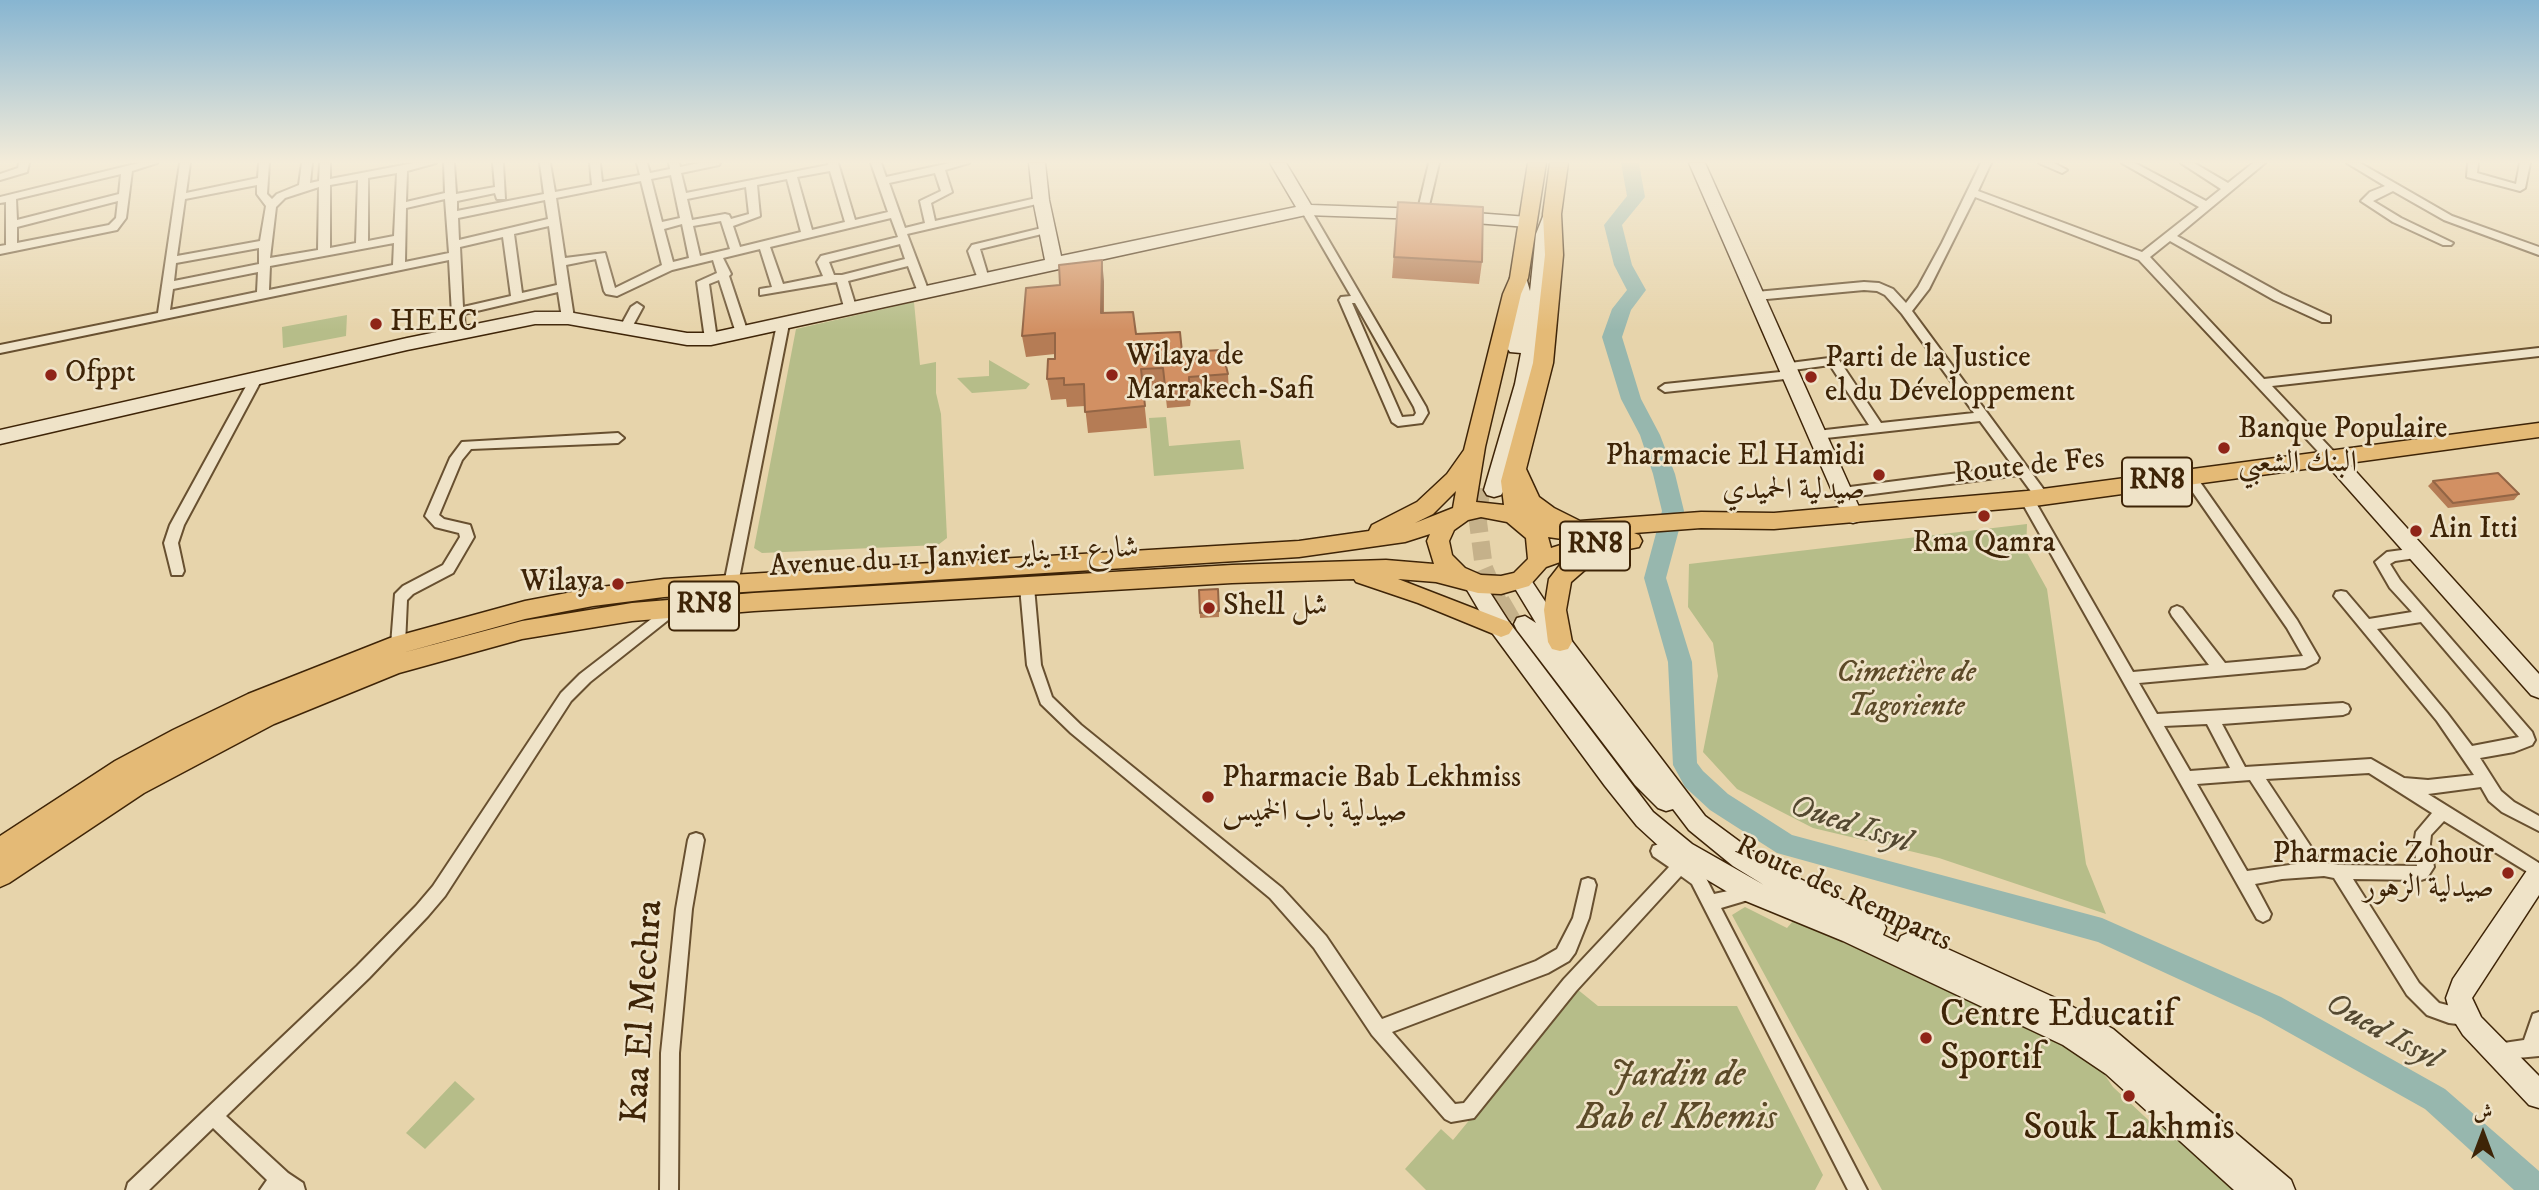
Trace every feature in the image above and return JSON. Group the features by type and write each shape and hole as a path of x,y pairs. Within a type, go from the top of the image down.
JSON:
{"main road":[{"path":"1470,581 1448,568 1438,550 1440,533 1457,516 1512,294 1520,278 1529,219"},
{"path":"1524,522 1513,492 1516,466 1543,363 1554,255 1552,219"},
{"name":"Route de Fes","path":"1524,522 1600,537 1704,526 1853,516 2035,498 2539,430"},
{"path":"1353,543 1424,508 1455,479 1475,447"},
{"path":"1516,466 1524,494 1537,509 1600,537 1560,579 1555,610 1560,642"},
{"name":"RN8","path":"1457,516 1491,509 1524,522 1539,542 1539,561 1532,572 1520,580 1496,586 1470,581"},
{"name":"Avenue du 11 Janvier شارع 11 يناير","path":"0,851 74,800 182,737 305,680 398,645 492,617 628,592 1233,555 1353,543 1421,531 1457,516"},
{"name":"Route de Fes","path":"1539,561 1600,537"},
{"path":"1344,570 1512,626"},
{"name":"Avenue du 11 Janvier شارع 11 يناير","path":"0,875 104,804 160,771 265,717 340,685 420,657 501,634 575,620 672,609 814,598 1232,574 1399,570 1470,581"}],"street":[{"path":"10,219 11,225 6,249 109,230 121,219"},
{"path":"11,225 36,219"},
{"path":"163,316 177,219"},
{"path":"263,296 269,219"},
{"path":"324,219 324,253"},
{"path":"362,219 362,245"},
{"path":"399,267 402,219"},
{"path":"451,219 459,333"},
{"path":"655,219 668,267"},
{"path":"685,219 695,260"},
{"path":"657,227 712,219"},
{"path":"724,219 736,250"},
{"path":"728,224 746,219"},
{"path":"803,219 807,234"},
{"path":"849,219 851,224"},
{"path":"560,262 601,255 610,291 613,292 652,277 668,267 875,219"},
{"path":"897,219 923,292"},
{"path":"929,219 931,225"},
{"path":"850,307 836,278 823,262 825,258 961,219"},
{"path":"1044,219 1054,263"},
{"path":"0,437 535,318 568,318 687,339 711,339 1265,219"},
{"path":"1311,219 1359,299 1420,407 1422,413 1418,420 1398,422 1345,300 1359,299"},
{"path":"1482,219 1528,222"},
{"path":"1520,278 1521,322 1488,489 1524,384 1536,319 1544,234 1550,219"},
{"path":"1722,219 1853,516"},
{"path":"1906,311 1923,289 1960,219"},
{"path":"2041,219 2143,257 2333,459 2539,689"},
{"path":"2143,257 2191,219"},
{"path":"2395,219 2447,243"},
{"path":"2451,219 2539,251"},
{"path":"0,349 399,267 508,232 555,221 568,318"},
{"path":"983,279 974,251 976,247 1046,230"},
{"path":"508,232 517,299"},
{"path":"2169,236 2278,297 2326,319"},
{"path":"167,286 401,238"},
{"path":"170,261 265,243"},
{"path":"764,244 779,289"},
{"path":"717,255 742,333"},
{"path":"764,292 913,261"},
{"path":"711,339 703,282 725,274"},
{"path":"458,312 564,287"},
{"path":"1756,296 1879,287 1895,296 2022,470 2129,678 2263,914"},
{"path":"625,329 637,307"},
{"path":"731,584 783,324"},
{"path":"2262,383 2539,352"},
{"path":"1665,388 1788,371 1833,360 1877,427"},
{"path":"177,571 171,543 177,525 256,379"},
{"path":"1816,435 1982,416"},
{"path":"398,645 400,598 408,590 448,569 467,537 465,529 440,523 432,516 456,458 467,444 618,438"},
{"path":"1842,493 2022,470"},
{"path":"2129,678 2305,662 2312,657 2300,635 2190,478"},
{"path":"2417,553 2392,556 2382,562 2395,584 2527,740 2514,746 2468,752"},
{"name":"Route des Remparts","path":"1520,580 1560,642 1689,815 1720,842 1775,879 1857,920 2053,1010 2104,1038 2281,1190"},
{"name":"Route des Remparts","path":"1470,581 1512,626 1645,819 1683,852 1745,889 1796,909 2079,1040 2115,1065 2255,1190"},
{"path":"1027,587 1034,665 1046,700 1076,729 1276,893 1320,942 1378,1029 1446,1110 1457,1115 1468,1112 1570,985 1680,866"},
{"path":"2341,596 2409,674 2468,752 2500,801 2539,824"},
{"path":"135,1190 363,972 439,891 572,690 672,609"},
{"path":"2177,612 2220,668"},
{"path":"2367,625 2424,617"},
{"path":"1512,626 1643,778 1664,800 1689,815"},
{"path":"1512,626 1627,778 1666,824 1707,855 1796,909"},
{"path":"2153,720 2343,709"},
{"path":"2211,718 2247,774 2317,869"},
{"path":"2186,778 2361,765 2378,768 2539,873 2462,988 2460,1007 2465,1017 2539,1096"},
{"path":"2401,785 2428,787 2485,780"},
{"path":"2244,879 2317,869 2403,874 2424,871 2422,838 2442,812"},
{"name":"Kaa El Mechra","path":"669,1190 670,1053 684,909 696,840"},
{"path":"1659,851 1698,879 1858,1190"},
{"path":"2339,872 2413,989 2433,1009 2465,1017"},
{"path":"1378,1029 1542,967 1563,955 1581,918 1588,885"},
{"path":"1710,903 1742,895 1745,889"},
{"path":"2496,1051 2534,1047 2539,1020"},
{"path":"213,1116 282,1186"}],"green space":[{"path":"914,302 920,365 936,362 947,538 938,545 762,553 754,548 796,329"},
{"path":"347,315 346,336 283,348 282,327"},
{"path":"989,360 1030,384 1026,389 972,393 957,378 989,376"},
{"path":"1166,417 1169,446 1240,440 1244,469 1154,476 1149,418"},
{"name":"Cimetière de Tagoriente","path":"2027,524 2026,551 2047,589 2086,864 2106,914 1939,858 1813,828 1737,789 1703,752 1718,676 1713,643 1688,607 1689,564"},
{"name":"Centre Educatif Sportif","path":"1745,907 1787,928 1793,921 2009,1014 2096,1062 2113,1087 2158,1129 2173,1126 2239,1190 1882,1190 1732,915"},
{"name":"Jardin de Bab el Khemis","path":"1577,989 1598,1006 1737,1006 1823,1175 1815,1190 1426,1190 1405,1169 1441,1129 1453,1140"},
{"path":"455,1081 475,1099 425,1149 406,1133"}],"building":[{"path":"1397,219 1483,219 1482,262 1394,257"},
{"path":"1102,260 1101,313 1133,312 1136,334 1180,332 1182,352 1222,350 1228,374 1189,377 1189,385 1165,386 1163,368 1141,369 1145,406 1085,412 1084,384 1064,385 1064,378 1047,379 1048,359 1055,359 1055,333 1022,336 1026,288 1060,285 1059,265"},
{"path":"2498,473 2519,494 2453,503 2433,481"},
{"name":"Shell شل","path":"1218,589 1219,611 1200,613 1199,590"}],"waterway":[{"name":"Oued Issyl","path":"1618,219 1613,225 1623,265 1637,290 1622,309 1612,337 1631,399 1650,435 1664,474 1673,511 1655,578 1680,662 1685,765 1694,779 1719,802 1786,845 1897,873 2102,931 2271,1007 2435,1099 2537,1190"}],"tunnel":[{"path":"1481,488 1478,522 1484,568 1499,603"},
{"path":"1499,603 1512,626"}],"place":[{"name":"HEEC","path":"376,324"},
{"name":"Ofppt","path":"51,375"},
{"name":"Wilaya de Marrakech-Safi","path":"1112,375"},
{"name":"Parti de la Justice el du Développement","path":"1811,377"},
{"name":"Banque Populaire البنك الشعبي","path":"2224,448"},
{"name":"Pharmacie El Hamidi صيدلية الحميدي","path":"1879,475"},
{"name":"Rma Qamra","path":"1984,516"},
{"name":"Ain Itti","path":"2416,531"},
{"name":"Wilaya","path":"618,584"},
{"name":"Shell شل","path":"1209,608"},
{"name":"Pharmacie Bab Lekhmiss صيدلية باب الخميس","path":"1208,797"},
{"name":"Pharmacie Zohour صيدلية الزهور","path":"2508,873"},
{"name":"Centre Educatif Sportif","path":"1926,1038"},
{"name":"Souk Lakhmis","path":"2129,1096"}]}
